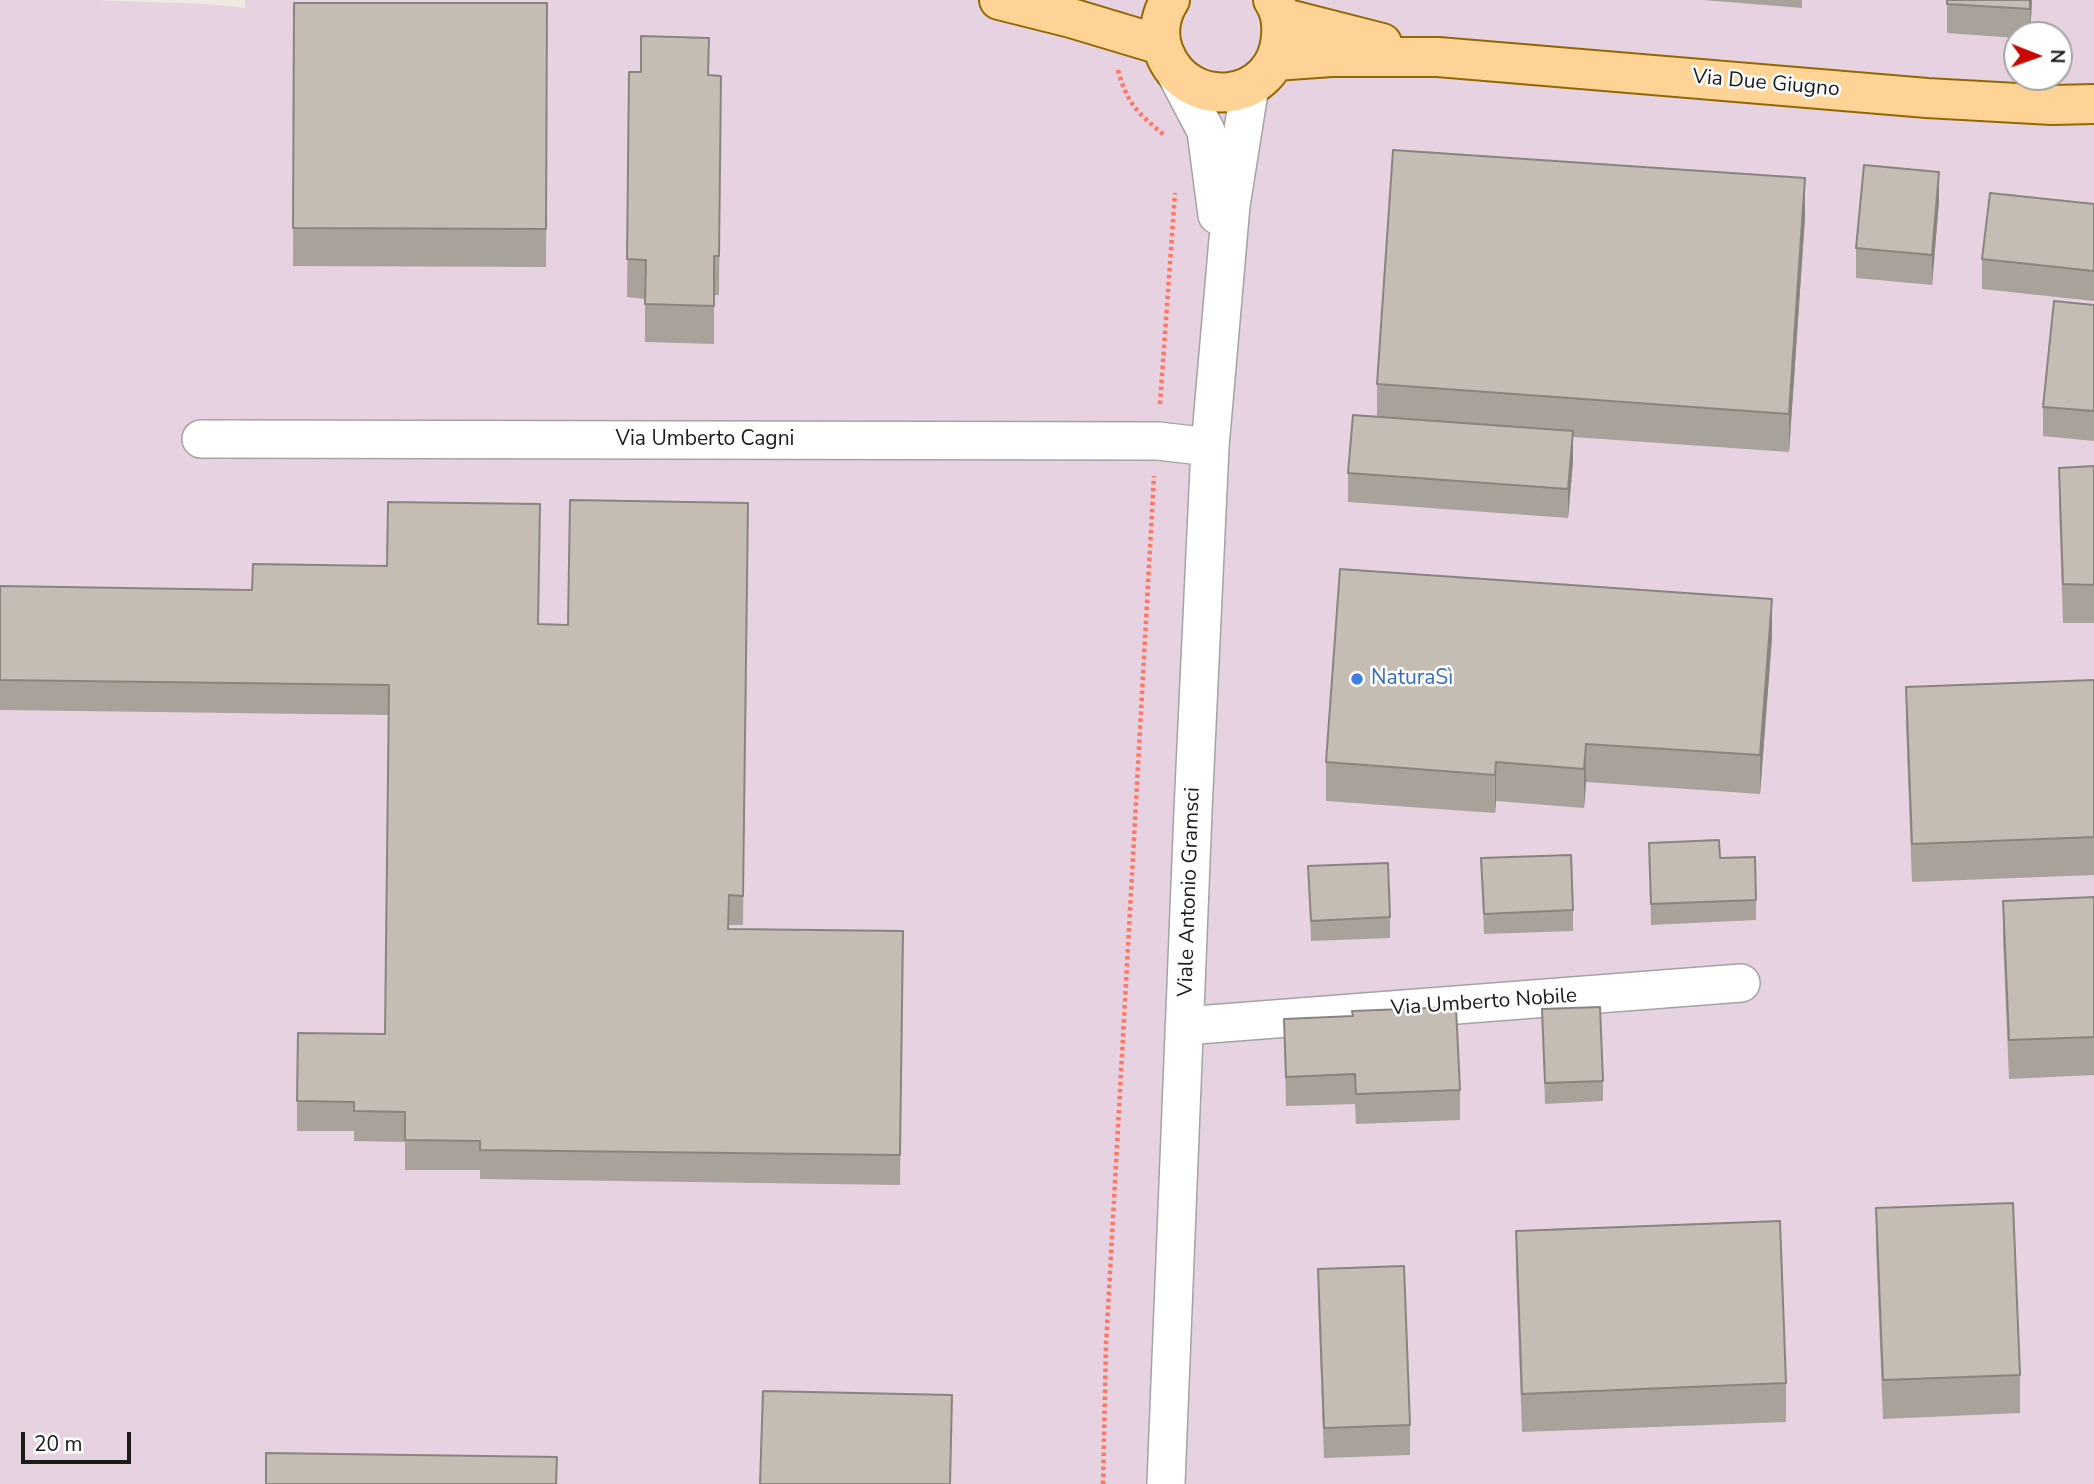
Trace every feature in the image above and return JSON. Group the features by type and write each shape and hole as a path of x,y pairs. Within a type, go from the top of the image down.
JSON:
{"main road":[{"name":"Via Due Giugno","path":"999,0 1071,18 1169,60 1192,86 1211,93 1231,93 1262,74 1331,57 1438,57 1927,98 2052,105 2094,104"},
{"path":"1169,60 1160,26 1170,0"},
{"name":"Via Due Giugno","path":"1276,9 1438,57"},
{"path":"1262,74 1280,47 1282,32 1276,9"}],"street":[{"name":"Viale Antonio Gramsci","path":"1169,60 1206,131 1217,206 1222,300"},
{"name":"Viale Antonio Gramsci","path":"1166,1484 1210,447 1230,205 1262,74"},
{"name":"Via Umberto Cagni","path":"201,439 1158,441 1210,447"},
{"name":"Via Umberto Nobile","path":"1184,1026 1741,983"}],"path":[{"path":"1115,61 1124,92 1142,117 1169,139"},
{"path":"1103,1484 1108,1303 1152,492 1158,441 1175,186"}],"shaded area":[{"path":"0,0 95,0 245,8 245,0 2094,0 2094,1484 0,1484"}],"building":[{"path":"1947,0 2030,0 2030,9 1947,4"},
{"path":"294,3 547,3 546,229 293,228"},
{"path":"641,36 709,38 708,75 721,76 719,256 714,256 714,306 645,304 646,260 627,259 629,72 641,72"},
{"path":"1393,150 1805,178 1789,414 1377,384"},
{"path":"1864,165 1939,172 1932,255 1856,248"},
{"path":"1990,193 2094,204 2094,271 1982,259"},
{"path":"2054,301 2094,305 2094,411 2043,407"},
{"path":"1353,415 1573,431 1568,489 1348,473"},
{"path":"2094,466 2094,585 2063,584 2059,468"},
{"path":"570,500 748,503 743,896 729,895 728,929 903,931 900,1155 480,1150 480,1141 405,1140 405,1112 354,1111 354,1102 297,1101 298,1033 385,1034 389,685 0,680 0,586 252,590 253,564 387,566 388,502 540,504 538,624 568,625"},
{"path":"1340,569 1772,599 1760,755 1586,744 1584,769 1496,762 1495,775 1326,762"},
{"path":"2094,680 2094,837 1912,844 1906,687"},
{"path":"1719,840 1720,858 1755,857 1756,900 1651,904 1649,843"},
{"path":"1571,855 1573,910 1484,914 1481,858"},
{"path":"1388,863 1390,917 1311,921 1308,866"},
{"path":"2094,897 2094,1037 2009,1040 2003,901"},
{"path":"1456,1007 1460,1090 1356,1094 1355,1074 1286,1077 1284,1019 1353,1016 1352,1011"},
{"path":"1600,1007 1603,1081 1545,1083 1542,1009"},
{"path":"2013,1203 2020,1375 1883,1380 1876,1208"},
{"path":"1780,1221 1786,1383 1522,1394 1516,1231"},
{"path":"1404,1266 1410,1425 1324,1428 1318,1269"},
{"path":"763,1391 952,1395 950,1484 760,1484"},
{"path":"266,1453 557,1457 556,1484 266,1484"}],"place":[{"name":"NaturaSì","path":"1357,679"}]}
